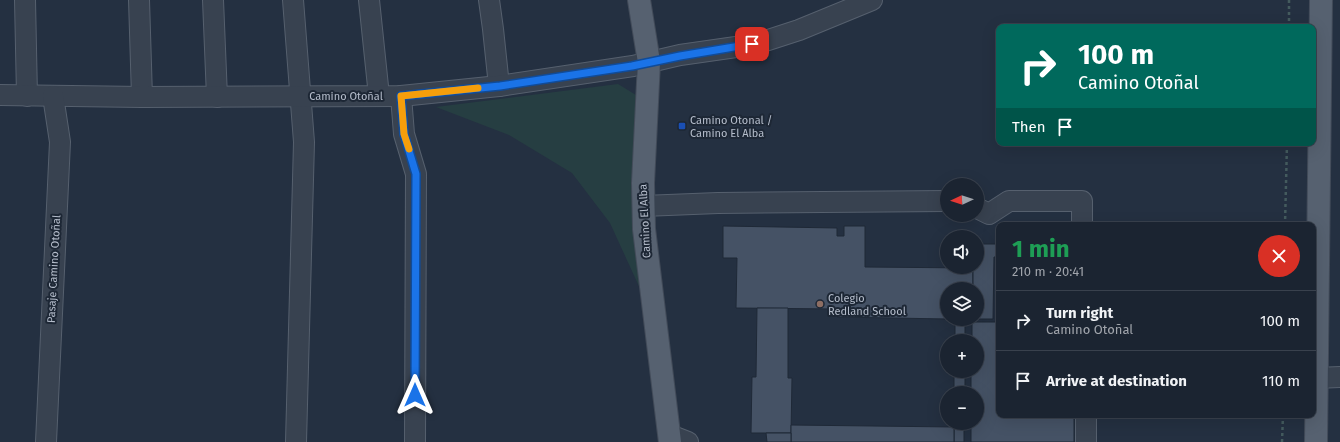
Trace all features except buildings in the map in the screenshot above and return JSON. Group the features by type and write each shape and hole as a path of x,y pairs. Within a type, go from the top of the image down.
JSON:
{"main road":[{"name":"Camino El Alba","path":"639,0 648,62 643,206 644,229 647,258 676,440"},
{"path":"1316,442 1321,0"}],"street":[{"path":"25,0 27,96"},
{"path":"139,0 142,98"},
{"path":"213,0 217,97"},
{"path":"293,0 304,142 296,442"},
{"path":"369,0 380,96"},
{"path":"489,0 500,86"},
{"name":"Camino Otoñal","path":"0,95 142,98 401,96 500,86 762,42 799,30 872,0"},
{"name":"Pasaje Camino Otoñal","path":"46,442 60,142 53,96"},
{"path":"401,96 404,134 416,174 415,442"},
{"path":"643,206 718,203 940,201"},
{"path":"984,212 989,214 1009,201 1082,201 1082,222"},
{"path":"1316,378 1340,377"},
{"path":"1086,418 1086,442"}],"path":[{"path":"1289,0 1289,24"},
{"path":"1285,222 1287,146"},
{"path":"1282,442 1283,418"}],"green space":[{"path":"618,84 636,95 632,212 648,306 610,223 572,173 509,135 436,107"}],"slow traffic":[{"path":"409,149 404,134 401,96 478,88"}],"place":[{"name":"Camino Otonal / Camino El Alba","path":"682,126"},
{"name":"Colegio Redland School","path":"820,304"}],"route":[{"path":"415,395 416,174 404,134 401,96 500,86 632,66 752,44"}]}
